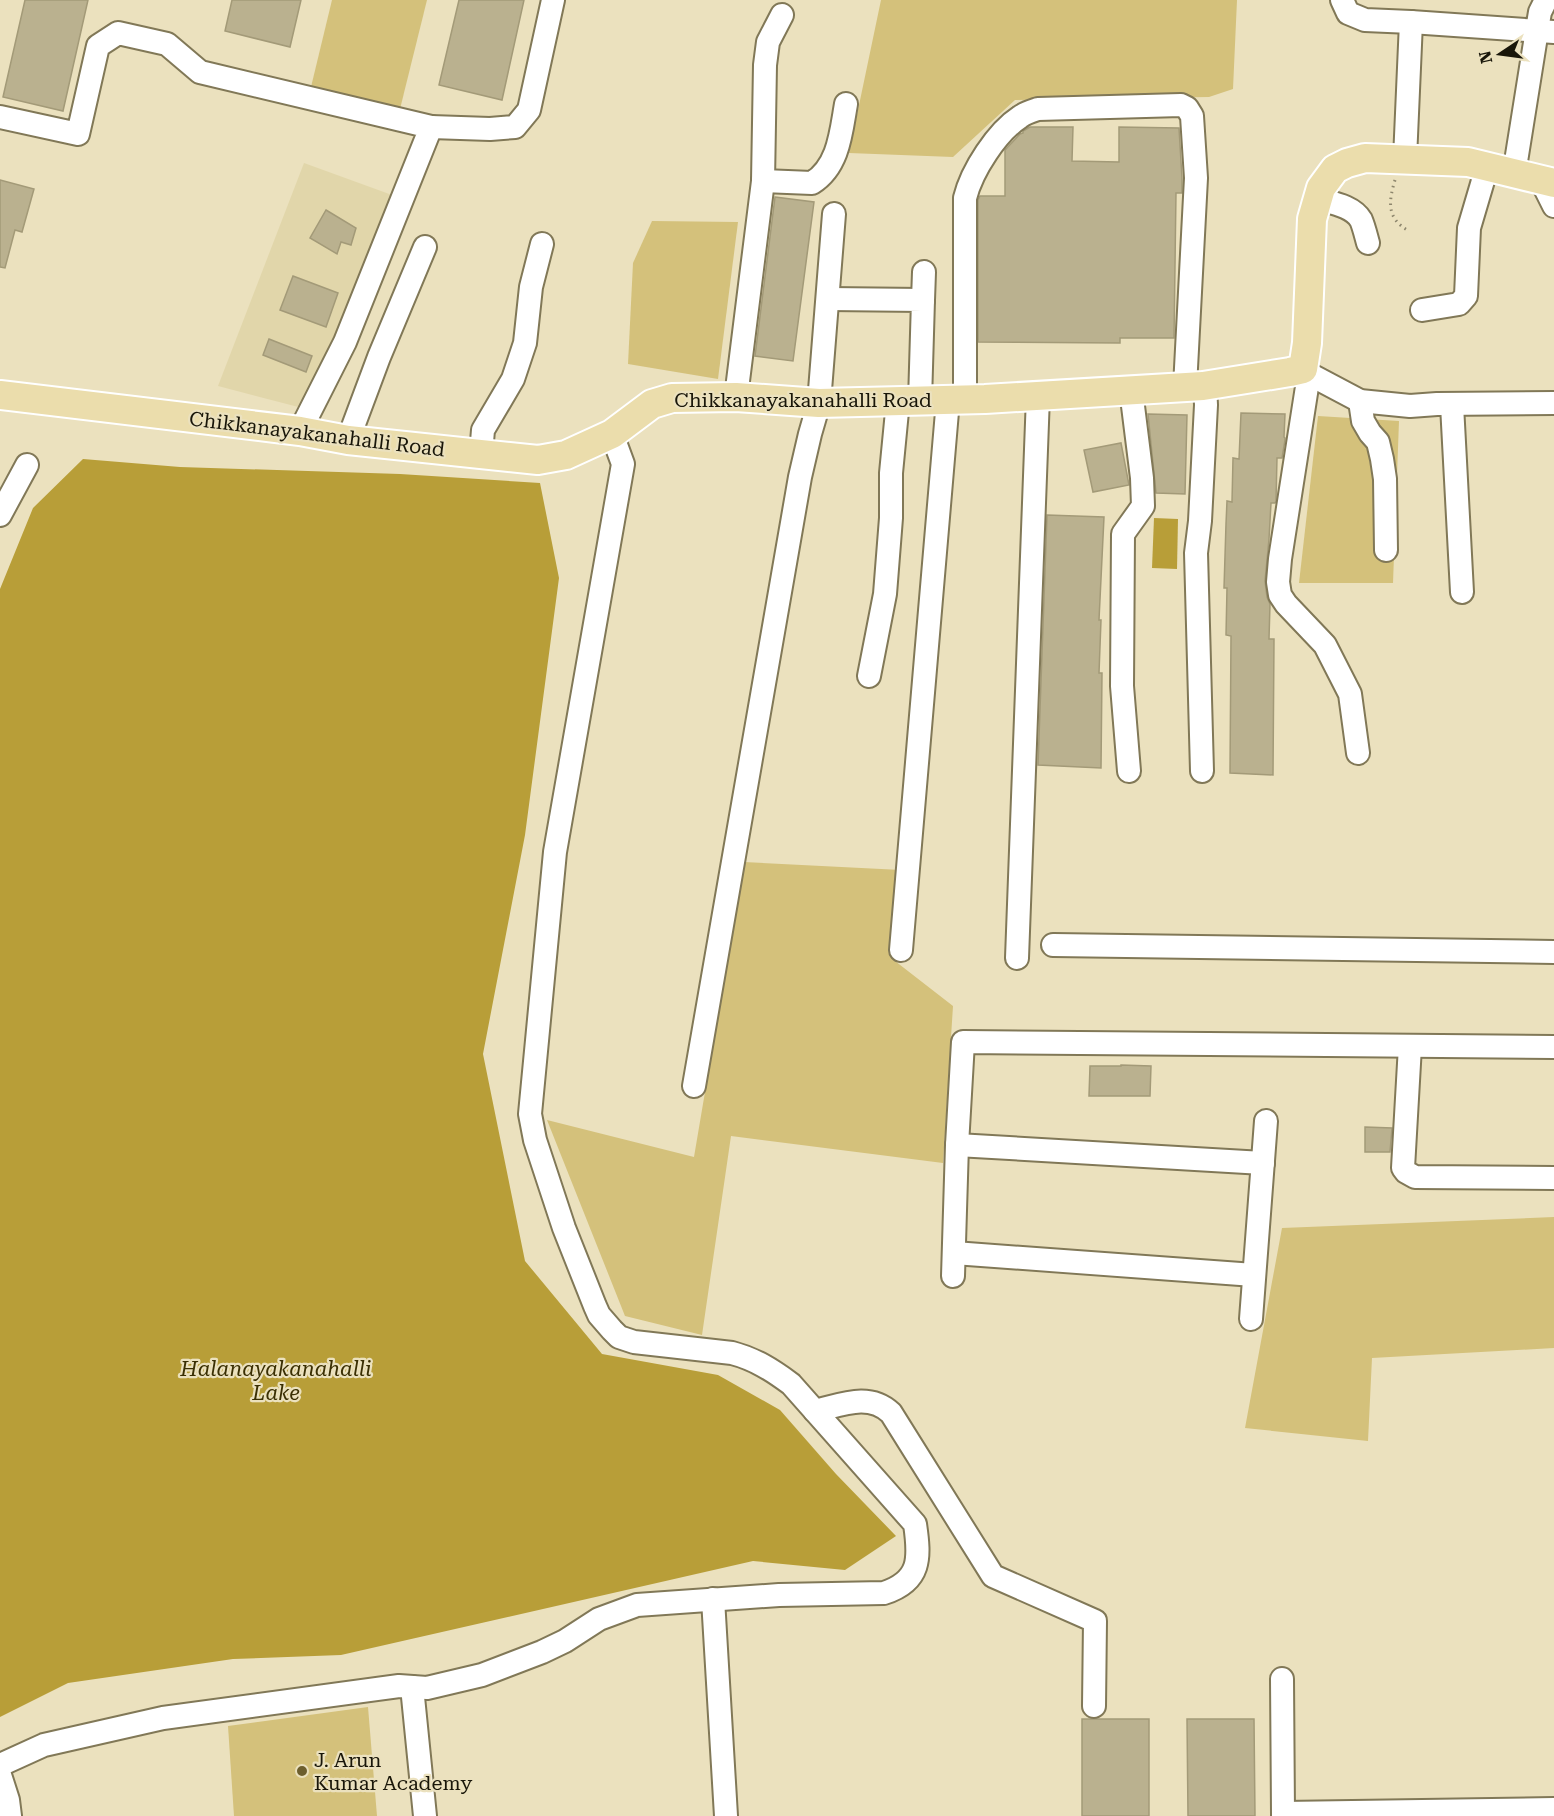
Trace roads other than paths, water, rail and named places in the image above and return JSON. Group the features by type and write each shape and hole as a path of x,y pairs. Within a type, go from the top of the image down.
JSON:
{"main road":[{"path":"1306,371 1312,219 1321,188 1335,169 1365,158 1403,158 1468,162 1536,179"},
{"name":"Chikkanayakanahalli Road","path":"0,395 300,431 348,440 538,460 566,455 612,434 652,404 672,398 736,397 819,403 1038,396 1195,386 1306,371"}],"street":[{"path":"0,117 78,134 98,46 118,33 167,44 200,72 431,127 490,129 515,127 529,110 553,0"},
{"path":"1342,0 1348,14 1365,20 1545,31"},
{"path":"1546,0 1540,12 1545,31 1536,179 1554,206"},
{"path":"736,397 763,181 765,64 768,42 782,15"},
{"path":"1403,158 1411,22"},
{"path":"763,181 812,183 819,179 837,151 846,104"},
{"path":"901,950 933,400 965,198 976,167 1011,124 1038,109 1181,105 1187,108 1192,116 1196,178 1195,386 1206,405 1200,521 1196,553 1202,771"},
{"path":"300,431 345,342 431,127"},
{"path":"1422,310 1459,304 1466,296 1469,228 1487,167"},
{"path":"1318,199 1343,206 1356,213 1361,220 1368,243"},
{"path":"694,1086 800,477 819,403 834,214"},
{"path":"481,454 483,430 513,379 525,343 531,286 542,244"},
{"path":"348,440 379,357 425,247"},
{"path":"869,676 885,594 891,518 891,473 933,400 923,300 924,272"},
{"path":"828,299 923,300"},
{"path":"1358,753 1350,694 1325,645 1286,604 1280,595 1278,582 1306,371 1360,401 1410,406 1554,403"},
{"path":"1129,771 1122,686 1124,534 1143,506 1142,478 1131,390"},
{"path":"1017,957 1038,396"},
{"path":"1360,401 1363,421 1378,442 1382,459 1385,479 1386,550"},
{"path":"1452,405 1462,592"},
{"path":"0,1765 44,1745 163,1718 399,1686 427,1688 482,1675 542,1652 565,1641 599,1619 637,1605 779,1595 884,1593 897,1589 907,1582 916,1569 918,1544 915,1524 791,1384 770,1369 747,1357 732,1353 651,1345 619,1337 599,1315 564,1228 535,1140 531,1123 531,1102 555,852 622,475 623,464 612,434"},
{"path":"0,515 27,465"},
{"path":"1053,945 1554,952"},
{"path":"1254,1275 954,1264 957,1145 963,1042 1554,1047"},
{"path":"1410,1046 1403,1168 1406,1172 1415,1177 1554,1178"},
{"path":"1251,1319 1266,1121"},
{"path":"957,1145 1263,1162"},
{"path":"815,1411 864,1401 885,1408 891,1413 993,1576 1095,1621 1094,1706"},
{"path":"713,1599 726,1816"},
{"path":"1282,1679 1283,1814 1486,1813 1554,1809"},
{"path":"412,1687 425,1816"},
{"path":"0,1775 8,1800 10,1816"}],"water":[{"name":"Halanayakanahalli Lake","path":"83,459 180,467 400,474 540,483 559,578 525,835 483,1054 525,1261 602,1354 718,1375 780,1410 836,1474 896,1536 845,1570 753,1561 341,1655 233,1659 68,1683 0,1717 0,589 33,508"},
{"path":"1154,518 1178,519 1177,569 1152,568"}],"place":[{"name":"J. Arun Kumar Academy","path":"302,1771"}]}
